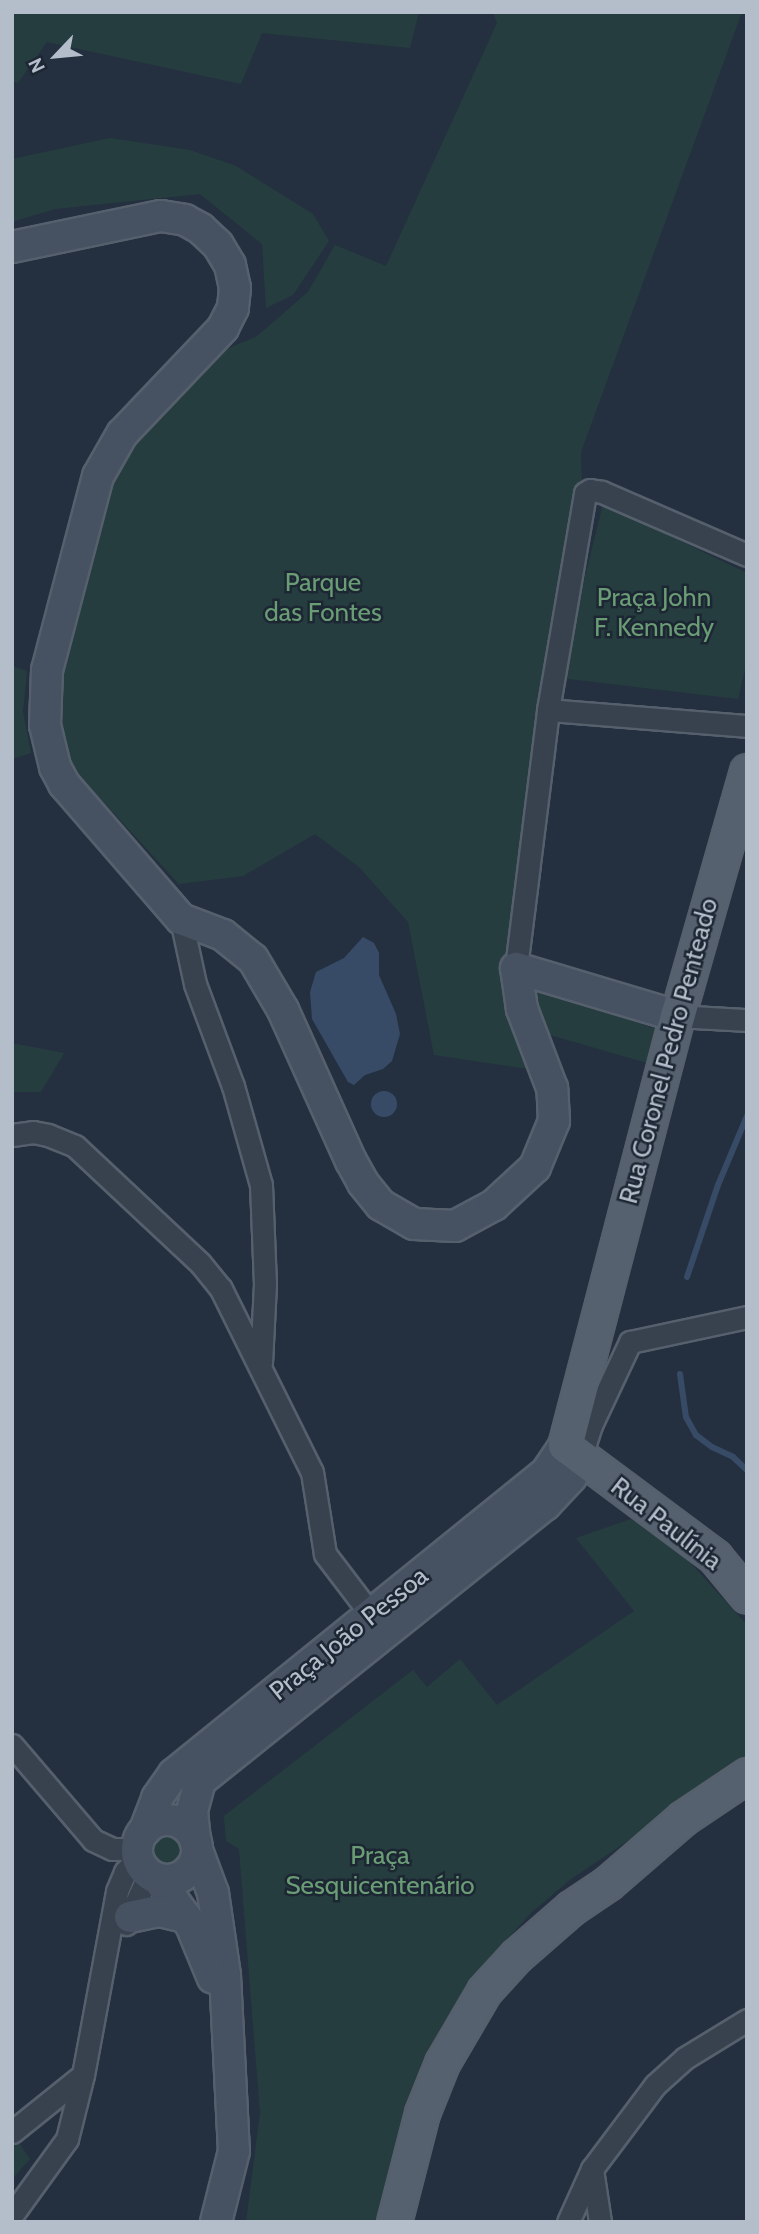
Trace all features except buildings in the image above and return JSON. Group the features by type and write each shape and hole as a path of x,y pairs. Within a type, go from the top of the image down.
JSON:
{"main road":[{"name":"Rua Coronel Pedro Penteado","path":"573,1451 593,1331 677,1016 747,771"},
{"name":"Rua Paulínia","path":"573,1451 715,1557 747,1596"},
{"path":"394,2222 422,2113 442,2063 484,1992 516,1956 571,1908 608,1883 683,1818 747,1775"},
{"path":"714,1798 747,1792"}],"street":[{"path":"12,247 161,216 184,220 201,229 218,245 230,265 235,288 233,309 223,328 122,434 98,477 44,690 49,746 64,784 181,919 223,935 253,960 283,1010 363,1183 381,1205 399,1217 433,1227 455,1226 512,1191 535,1167 554,1121 552,1088 522,1009 516,968 548,710 584,496 590,490 602,492 747,555"},
{"path":"548,710 747,726"},
{"path":"181,919 195,984 233,1086 261,1185 265,1284 261,1365"},
{"path":"516,968 677,1016 747,1020"},
{"path":"13,1135 33,1132 75,1146 201,1263 221,1289 312,1472 325,1554 379,1625"},
{"path":"593,1331 630,1342 747,1317"},
{"path":"573,1451 591,1425 630,1342"},
{"name":"Praça João Pessoa","path":"145,1858 157,1798 174,1774 545,1504 571,1478 573,1451"},
{"name":"Praça João Pessoa","path":"216,2222 223,2204 234,2151 225,1975 213,1893 196,1845 192,1811 200,1781 379,1625"},
{"path":"12,1745 93,1840 112,1849 145,1858 167,1880 185,1874 196,1859 196,1845 183,1824 173,1821 153,1824 145,1858 130,1917 106,1947"},
{"path":"145,1858 186,1917 203,1948 226,2011"},
{"path":"12,2215 66,2139 83,2075 117,1891 125,1872 145,1858"},
{"path":"130,1917 159,1911 186,1917"},
{"path":"568,2222 592,2169 655,2085 685,2058 747,2020"},
{"path":"12,2132 83,2075"},
{"path":"592,2169 600,2222"}],"green space":[{"path":"12,12 419,12 410,48 262,33 241,84 47,42 18,83 12,81"},
{"name":"Parque das Fontes","path":"493,12 742,12 581,452 582,483 511,963 536,1070 434,1055 408,922 359,867 315,834 243,876 179,884 74,770 60,730 58,702 62,673 107,489 132,443 226,349 256,337 308,292 335,245 386,266 497,23"},
{"path":"110,138 190,150 236,166 313,214 329,241 293,295 266,308 262,244 200,194 55,209 12,222 12,159"},
{"name":"Praça John F. Kennedy","path":"603,504 747,573 747,661 738,699 560,678"},
{"path":"12,666 27,671 23,712 31,753 12,759"},
{"path":"539,990 665,1032 654,1065 543,1033 537,1028 534,995"},
{"path":"12,1043 64,1053 41,1092 12,1092"},
{"name":"Praça Sesquicentenário","path":"631,1519 675,1546 747,1625 747,1761 571,1879 533,1911 476,1973 448,2017 430,2054 381,2222 246,2222 260,2113 239,1849 226,1841 224,1816 413,1670 427,1687 460,1659 497,1705 634,1611 576,1538"},
{"path":"167,1831 180,1837 186,1850 180,1863 167,1869 154,1863 148,1850 154,1837"},
{"path":"12,2133 30,2159 12,2179"}],"water":[{"path":"363,937 374,943 379,953 379,975 396,1014 400,1034 392,1061 383,1069 365,1075 354,1085 348,1082 312,1019 310,992 316,972 344,958"},
{"path":"384,1091 394,1094 397,1104 394,1114 384,1117 374,1114 371,1104 374,1094"}],"waterway":[{"path":"687,1277 718,1185 747,1116"},
{"path":"680,1374 686,1417 696,1435 712,1447 733,1457 747,1470"}]}
